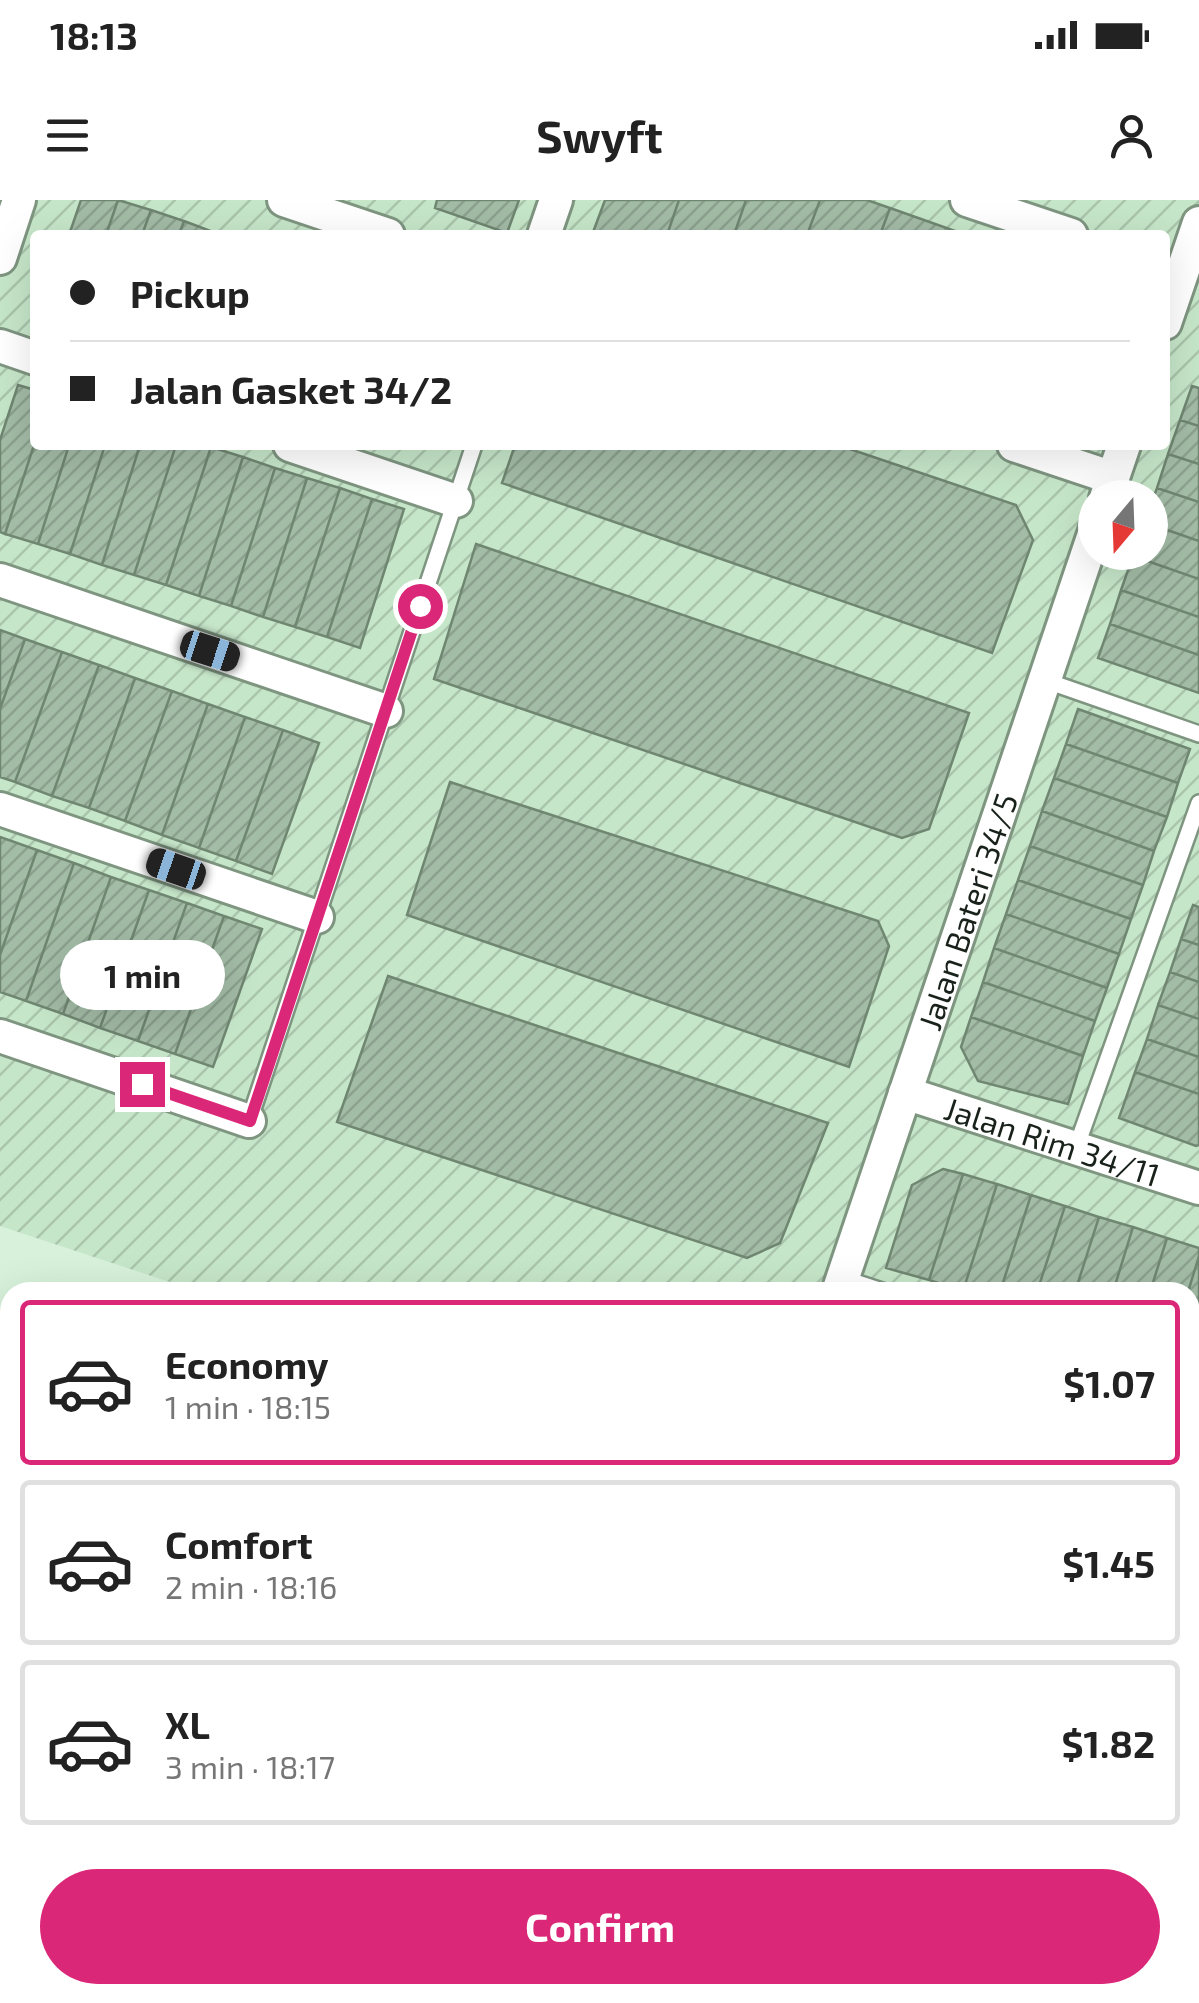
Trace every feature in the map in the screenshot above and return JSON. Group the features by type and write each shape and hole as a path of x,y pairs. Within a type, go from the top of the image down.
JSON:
{"street":[{"path":"0,258 20,200"},
{"path":"284,200 373,230"},
{"path":"546,230 556,200"},
{"path":"967,200 1056,230"},
{"path":"1174,269 1199,223"},
{"path":"0,346 30,356"},
{"path":"305,450 456,501"},
{"path":"1029,450 1073,465 1097,480"},
{"path":"1113,480 1122,450"},
{"name":"Jalan Bateri 34/5","path":"841,1282 1082,570"},
{"path":"0,580 386,710"},
{"path":"0,810 317,917"},
{"path":"0,1036 250,1121"},
{"name":"Jalan Rim 34/11","path":"905,1093 1199,1188"}],"lane":[{"path":"250,1121 472,450"},
{"path":"1044,680 1199,734"},
{"path":"1076,1148 1199,803"}],"shaded area":[{"path":"0,200 1199,200 1199,1282 170,1282 0,1226"}],"building":[{"path":"81,200 118,200 108,230 71,230"},
{"path":"118,200 151,210 144,230 108,230"},
{"path":"437,200 519,200 508,230 435,208"},
{"path":"605,200 679,200 669,230 594,230"},
{"path":"679,200 746,200 736,230 669,230"},
{"path":"746,200 820,200 809,230 736,230"},
{"path":"820,200 867,200 890,208 882,230 809,230"},
{"path":"890,208 952,230 882,230"},
{"path":"151,210 184,221 181,230 144,230"},
{"path":"184,221 208,230 181,230"},
{"path":"18,385 30,389 32,450 5,534 0,532 0,440"},
{"path":"1192,386 1199,388 1199,426 1180,420"},
{"path":"1180,420 1199,426 1199,464 1168,454"},
{"path":"32,450 67,450 38,544 5,534"},
{"path":"67,450 103,450 70,554 38,544"},
{"path":"103,450 138,450 102,565 70,554"},
{"path":"138,450 174,450 134,575 102,565"},
{"path":"174,450 210,450 166,585 134,575"},
{"path":"210,450 243,457 199,596 166,585"},
{"path":"513,450 853,450 1016,505 1033,540 992,653 502,483"},
{"path":"1168,454 1199,464 1199,502 1168,492 1168,480 1160,480"},
{"path":"243,457 275,468 231,606 199,596"},
{"path":"275,468 307,478 263,617 231,606"},
{"path":"307,478 340,488 295,627 263,617"},
{"path":"340,488 372,499 327,637 295,627"},
{"path":"1168,492 1199,502 1199,541 1168,530"},
{"path":"372,499 404,509 360,648 327,637"},
{"path":"1168,530 1199,541 1199,579 1168,568"},
{"path":"476,544 969,713 929,829 902,838 434,679"},
{"path":"1168,568 1199,579 1199,617 1121,590 1128,570"},
{"path":"1121,590 1199,617 1199,655 1110,624"},
{"path":"1110,624 1199,655 1199,693 1098,658"},
{"path":"0,630 25,639 0,709"},
{"path":"25,639 62,652 15,782 0,777 0,709"},
{"path":"62,652 99,665 52,796 15,782"},
{"path":"99,665 135,678 89,808 52,796"},
{"path":"135,678 172,691 125,821 89,808"},
{"path":"172,691 208,704 162,835 125,821"},
{"path":"208,704 245,717 199,848 162,835"},
{"path":"1078,709 1190,749 1178,783 1066,744"},
{"path":"245,717 283,730 236,861 199,848"},
{"path":"283,730 319,743 272,874 236,861"},
{"path":"1066,744 1178,783 1167,817 1054,778"},
{"path":"1054,778 1167,817 1154,851 1042,811"},
{"path":"450,782 878,921 889,946 849,1067 407,915"},
{"path":"1042,811 1154,851 1143,885 1030,846"},
{"path":"0,837 37,850 0,955"},
{"path":"1030,846 1143,885 1131,919 1018,880"},
{"path":"37,850 74,863 26,1001 0,992 0,955"},
{"path":"74,863 111,877 63,1014 26,1001"},
{"path":"111,877 149,890 100,1028 63,1014"},
{"path":"1018,880 1131,919 1119,954 1006,914"},
{"path":"149,890 187,903 138,1041 100,1028"},
{"path":"187,903 224,916 175,1054 138,1041"},
{"path":"1193,905 1199,907 1199,945 1181,939"},
{"path":"1006,914 1119,954 1107,988 994,948"},
{"path":"224,916 262,929 213,1067 175,1054"},
{"path":"1181,939 1199,945 1199,982 1170,972"},
{"path":"994,948 1107,988 1095,1021 983,982"},
{"path":"1170,972 1199,982 1199,1019 1158,1005"},
{"path":"388,976 828,1123 780,1243 747,1258 337,1122"},
{"path":"983,982 1095,1021 1083,1056 971,1017"},
{"path":"1158,1005 1199,1019 1199,1057 1147,1039"},
{"path":"971,1017 1083,1056 1068,1104 978,1081 961,1047"},
{"path":"1147,1039 1199,1057 1199,1094 1135,1072"},
{"path":"1135,1072 1199,1094 1199,1145 1119,1118"},
{"path":"943,1169 963,1174 929,1280 886,1268 912,1185"},
{"path":"963,1174 997,1184 966,1282 929,1280"},
{"path":"997,1184 1031,1195 1003,1282 966,1282"},
{"path":"1031,1195 1065,1206 1040,1282 1003,1282"},
{"path":"1065,1206 1099,1217 1078,1282 1040,1282"},
{"path":"1099,1217 1133,1227 1116,1282 1078,1282"},
{"path":"1133,1227 1167,1238 1153,1282 1116,1282"},
{"path":"1167,1238 1199,1248 1191,1282 1153,1282"},
{"path":"1199,1256 1199,1282 1191,1282"}],"route":[{"path":"142,1084 250,1121 420,606"}]}
